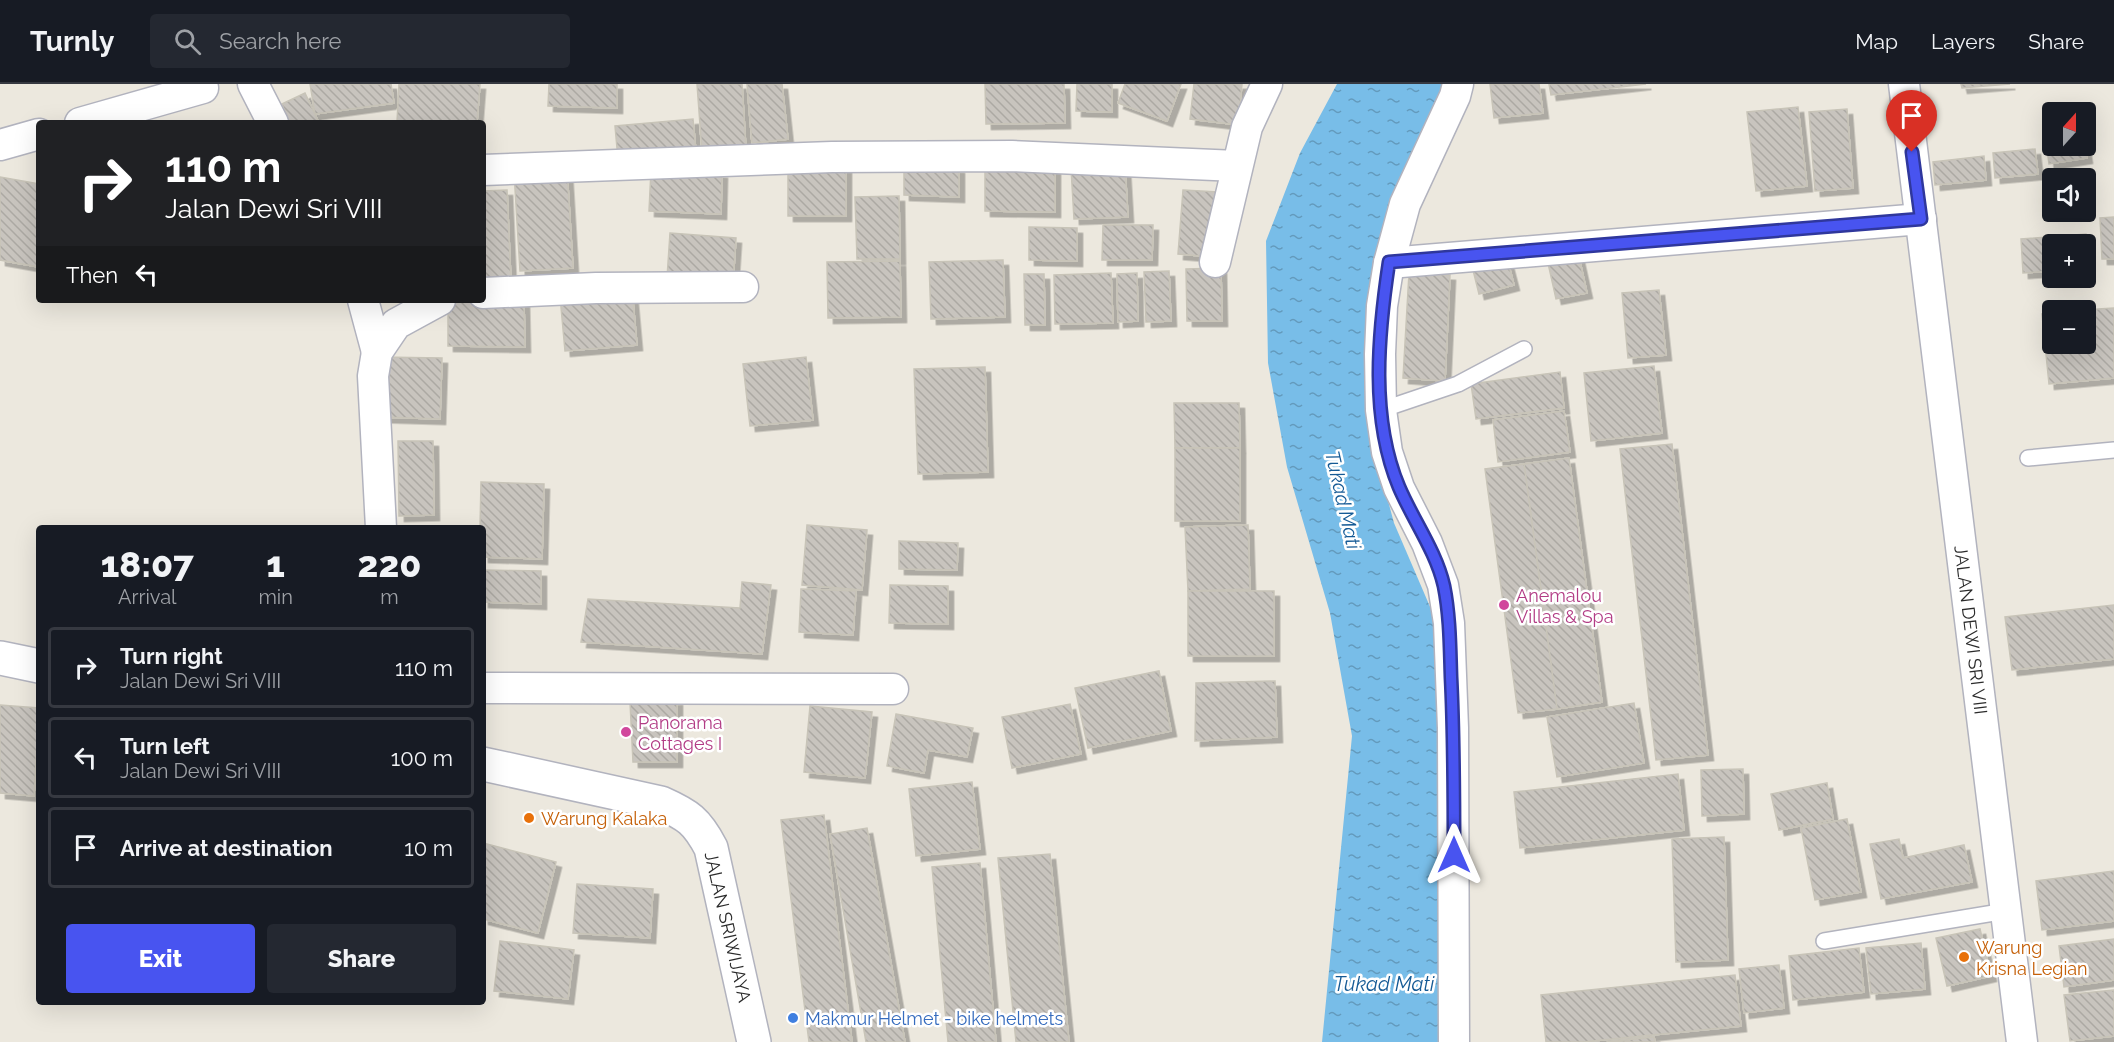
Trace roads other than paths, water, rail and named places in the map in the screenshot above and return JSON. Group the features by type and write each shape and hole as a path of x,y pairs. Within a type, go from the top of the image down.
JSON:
{"street":[{"path":"254,84 272,120"},
{"path":"1215,262 1247,127 1267,84"},
{"path":"1454,1042 1453,739 1449,623 1443,585 1427,543 1399,488 1387,452 1381,410 1381,330 1389,262 1405,204 1455,96 1458,84"},
{"name":"JALAN DEWI SRI VIII","path":"1904,84 2022,1042"},
{"path":"91,120 203,88"},
{"path":"0,145 36,135"},
{"path":"486,170 832,157 1012,156 1237,166"},
{"path":"1389,262 1921,219"},
{"path":"486,293 596,288 743,287"},
{"path":"364,303 377,352 373,376 381,525"},
{"path":"377,352 396,324 434,303"},
{"path":"0,658 36,665"},
{"path":"486,688 893,689"},
{"name":"JALAN SRIWIJAYA","path":"486,765 661,803 683,813 701,828 711,848 754,1042"}],"lane":[{"path":"1381,410 1458,384 1524,349"},
{"path":"2028,458 2114,450"},
{"path":"1824,941 2006,911"}],"water":[{"name":"Tukad Mati","path":"1337,84 1447,84 1431,133 1369,430 1394,523 1437,623 1442,1042 1322,1042 1352,736 1330,613 1287,467 1268,363 1266,241 1300,153"}],"place":[{"name":"Anemalou Villas & Spa","path":"1504,605"},
{"name":"Panorama Cottages I","path":"626,732"},
{"name":"Warung Kalaka","path":"529,818"},
{"name":"Warung Krisna Legian","path":"1964,957"},
{"name":"Makmur Helmet - bike helmets","path":"793,1018"}]}
